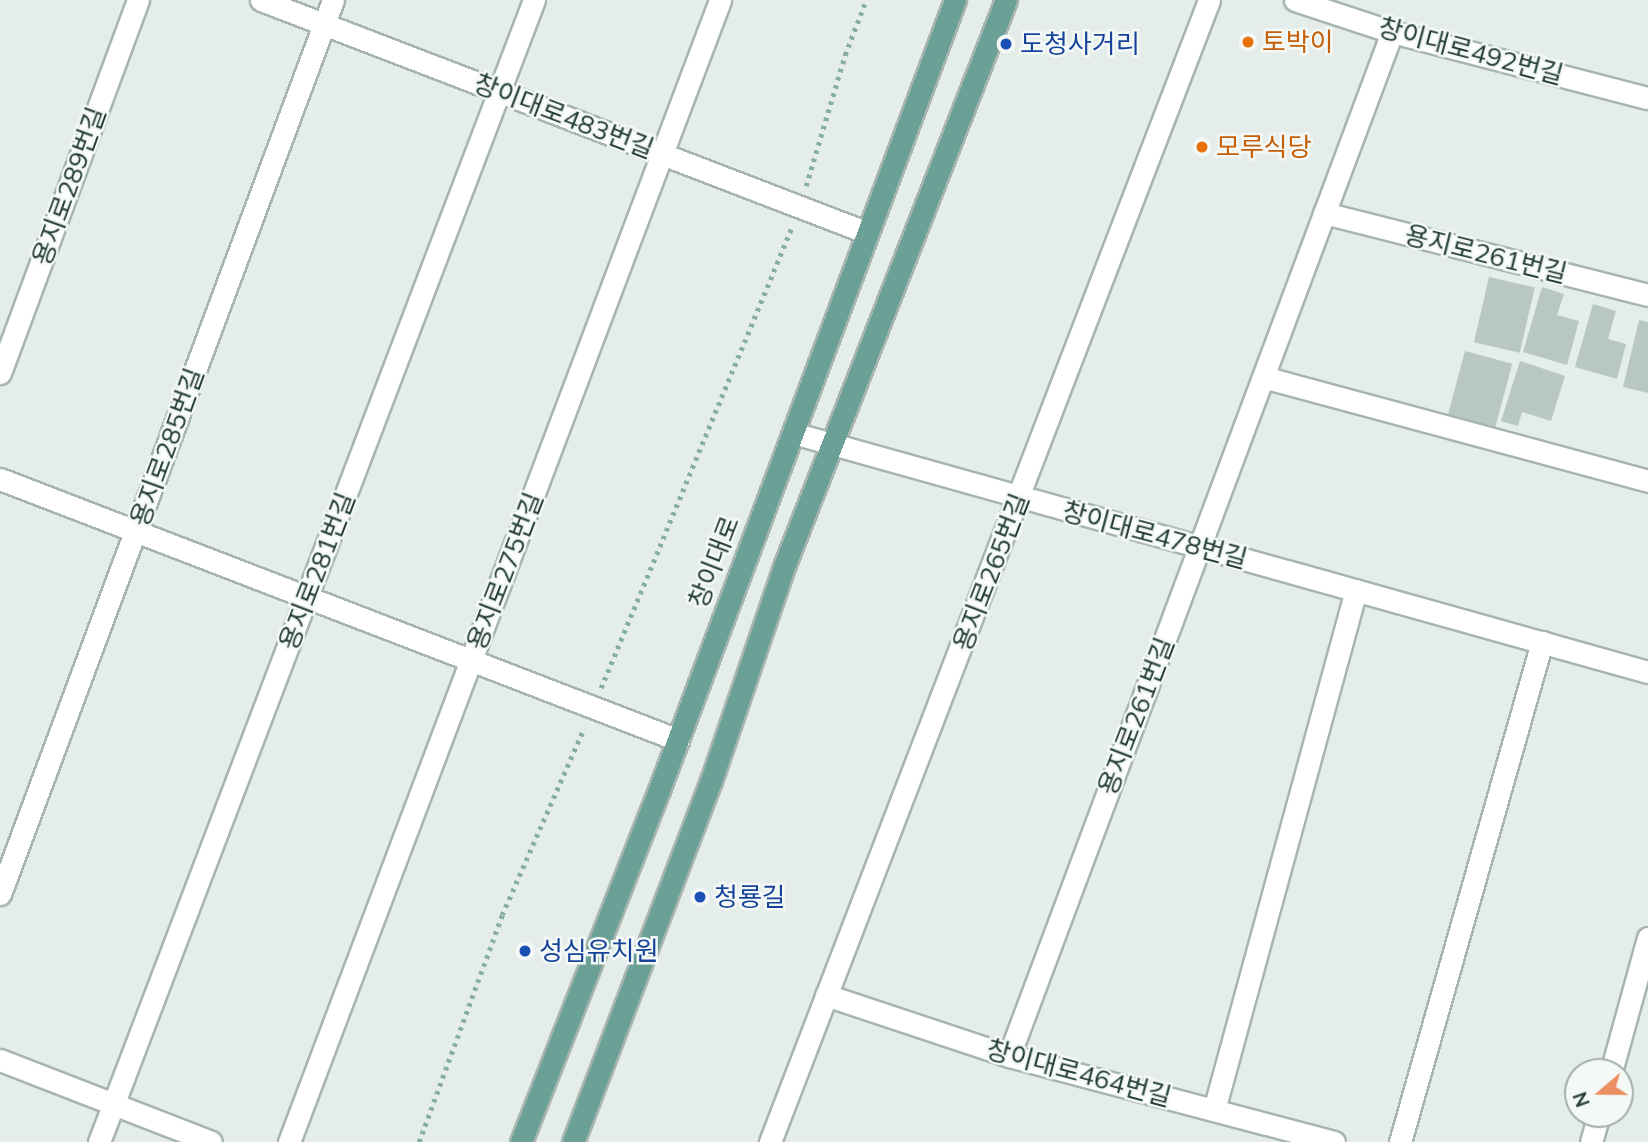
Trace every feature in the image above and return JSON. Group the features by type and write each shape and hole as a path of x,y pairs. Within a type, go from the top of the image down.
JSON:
{"main road":[{"name":"창이대로","path":"521,1142 678,740 955,0"},
{"path":"572,1142 711,781 785,564 1006,0"}],"street":[{"name":"용지로289번길","path":"0,373 138,0"},
{"name":"창이대로483번길","path":"261,0 868,233"},
{"name":"용지로285번길","path":"0,894 333,0"},
{"name":"용지로281번길","path":"99,1142 534,0"},
{"name":"용지로275번길","path":"289,1142 720,0"},
{"name":"용지로265번길","path":"770,1142 1209,0"},
{"name":"창이대로492번길","path":"1295,0 1392,32 1648,98"},
{"name":"용지로261번길","path":"1009,1056 1392,32"},
{"name":"용지로261번길","path":"1324,213 1648,295"},
{"path":"1263,377 1648,481"},
{"name":"창이대로478번길","path":"793,433 1019,499 1200,546 1648,672"},
{"path":"0,479 678,740"},
{"path":"1214,1110 1356,590"},
{"path":"1400,1142 1542,642"},
{"path":"1615,1058 1648,938"},
{"name":"창이대로464번길","path":"826,995 1009,1056 1214,1110 1266,1133 1334,1142"},
{"path":"0,1060 211,1142"}],"path":[{"path":"419,1142 502,915 593,707 800,207 845,55 866,0"}],"building":[{"path":"1489,277 1535,288 1520,353 1474,342"},
{"path":"1542,287 1564,294 1557,315 1579,321 1567,365 1523,352"},
{"path":"1593,304 1616,311 1608,339 1626,344 1617,379 1575,367"},
{"path":"1639,320 1648,322 1648,393 1623,387"},
{"path":"1465,351 1512,364 1495,428 1448,416"},
{"path":"1520,361 1565,376 1551,421 1522,412 1518,426 1501,421"}],"place":[{"name":"토박이","path":"1248,42"},
{"name":"도청사거리","path":"1006,44"},
{"name":"모루식당","path":"1202,147"},
{"name":"청룡길","path":"700,897"},
{"name":"성심유치원","path":"525,951"}]}
